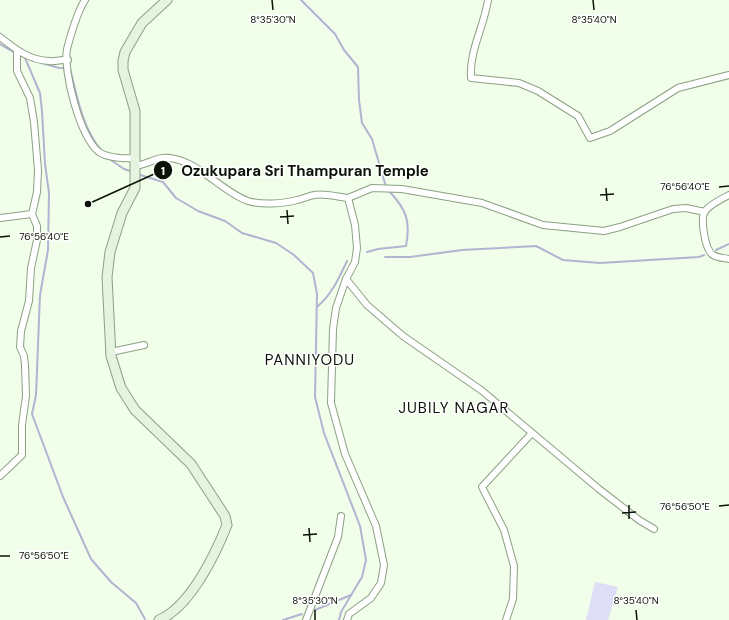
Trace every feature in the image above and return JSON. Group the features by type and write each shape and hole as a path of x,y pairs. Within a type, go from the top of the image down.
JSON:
{"main road":[{"path":"159,620 182,604 199,582 227,525 225,516 191,464 136,410 121,388 111,352 107,276 110,252 122,213 135,188 135,111 123,70 125,52 142,23 167,0"}],"street":[{"path":"85,0 67,50 70,88 80,121 89,140 100,152 125,159 135,165 143,165 158,158 170,158 181,161 204,173 248,201 267,203 296,201 315,194 348,198 372,188 402,189 482,203 543,225 582,229 612,229 673,209 686,208 705,212"},
{"path":"488,0 486,15 470,64 471,78 519,84 538,91 578,116 590,138 610,131 678,88 729,74"},
{"path":"0,37 10,46 29,57 48,61 68,60"},
{"path":"0,476 22,455 22,425 26,396 25,366 20,347 21,332 29,302 31,268 38,233 32,214 38,182 34,122 30,98 17,71 17,50"},
{"path":"729,196 717,201 705,212 702,223 706,248 713,255 729,259"},
{"path":"347,620 349,614 371,598 381,583 384,565 376,526 345,454 331,403 333,329 336,308 346,279 355,262 357,248 355,225 348,198"},
{"path":"0,218 32,214"},
{"path":"346,279 367,305 403,336 481,390 599,489 639,520 654,529"},
{"path":"111,352 144,345"},
{"path":"506,620 513,598 514,566 504,530 482,487 532,432"},
{"path":"306,620 338,538 341,516"}],"shaded area":[{"path":"595,582 618,587 608,620 586,620"}],"waterway":[{"path":"301,0 335,34 344,50 358,67 359,100 362,123 372,139 386,187"},
{"path":"0,44 15,53"},
{"path":"19,55 30,59"},
{"path":"25,58 40,93 45,164 49,193 48,250 40,295 36,395 32,414 63,497 91,559 111,582 136,603 145,619"},
{"path":"42,63 59,68 70,68 81,111 94,141 101,150"},
{"path":"108,158 124,169 133,172"},
{"path":"137,174 163,182 176,198 198,211 225,221 242,233 276,243 294,255 313,273 317,294 315,397 324,433 360,526 366,560 362,577 341,612 339,620"},
{"path":"367,252 378,249 406,246 408,229 406,216 400,204 389,191"},
{"path":"716,250 729,244"},
{"path":"385,257 410,257 462,250 536,246 563,260 600,263 699,257 704,255"},
{"path":"317,307 331,291 347,261"},
{"path":"315,610 351,595"},
{"path":"283,620 302,614"}],"place":[{"name":"Ozukupara Sri Thampuran Temple","path":"88,204"}],"district":[{"name":"PANNIYODU","path":"310,360"},
{"name":"JUBILY NAGAR","path":"454,408"}]}
